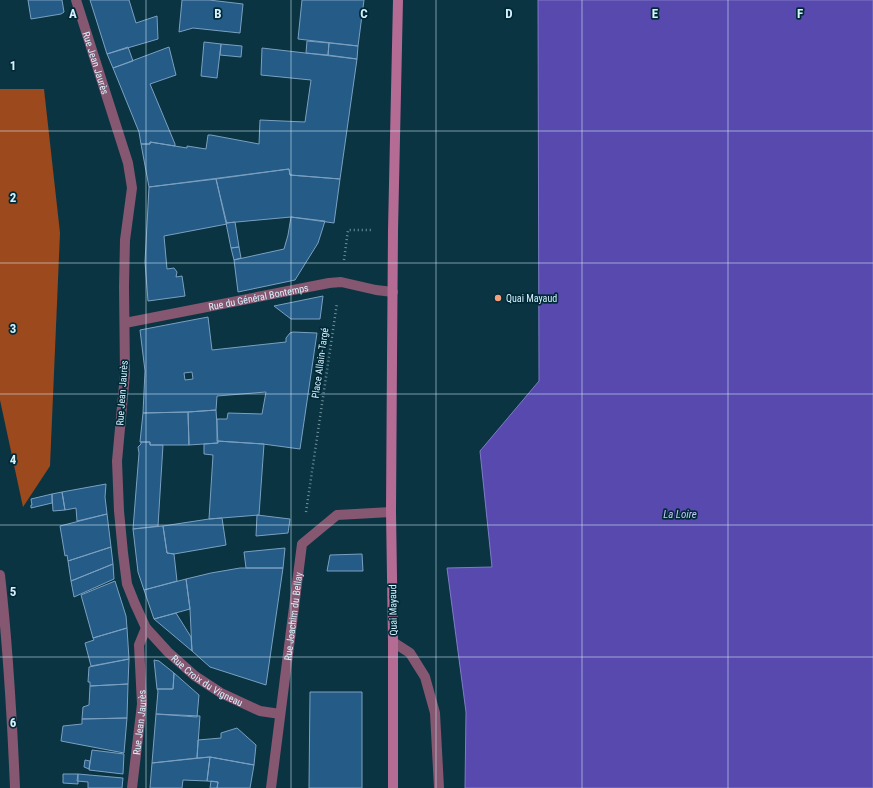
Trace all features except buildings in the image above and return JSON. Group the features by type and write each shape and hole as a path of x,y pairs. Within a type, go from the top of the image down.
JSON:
{"main road":[{"name":"Quai Mayaud","path":"393,788 391,512 393,230 398,0"}],"street":[{"name":"Rue Jean Jaurès","path":"76,0 128,163 132,188 125,240 125,374 117,461 122,553 127,584 146,628 140,645 142,704 132,788"},
{"name":"Rue du Général Bontemps","path":"125,323 341,282 376,290 393,292"},
{"path":"302,544 336,515 391,512"},
{"name":"Rue Joachim du Bellay","path":"271,788 302,544"},
{"path":"0,575 14,748 15,788"},
{"name":"Rue Croix du Vigneau","path":"146,628 168,652 195,676 221,693 260,711 280,714"},
{"path":"393,642 410,653 425,677 435,713 438,788"}],"path":[{"name":"Place Allain-Targé","path":"302,544 348,230 393,230"}],"shaded area":[{"path":"0,89 44,89 60,233 50,466 23,507 0,400"}],"water":[{"name":"La Loire","path":"538,0 873,0 873,788 465,788 466,712 447,568 492,567 480,451 539,381"}],"place":[{"name":"Quai Mayaud","path":"498,298"}]}
